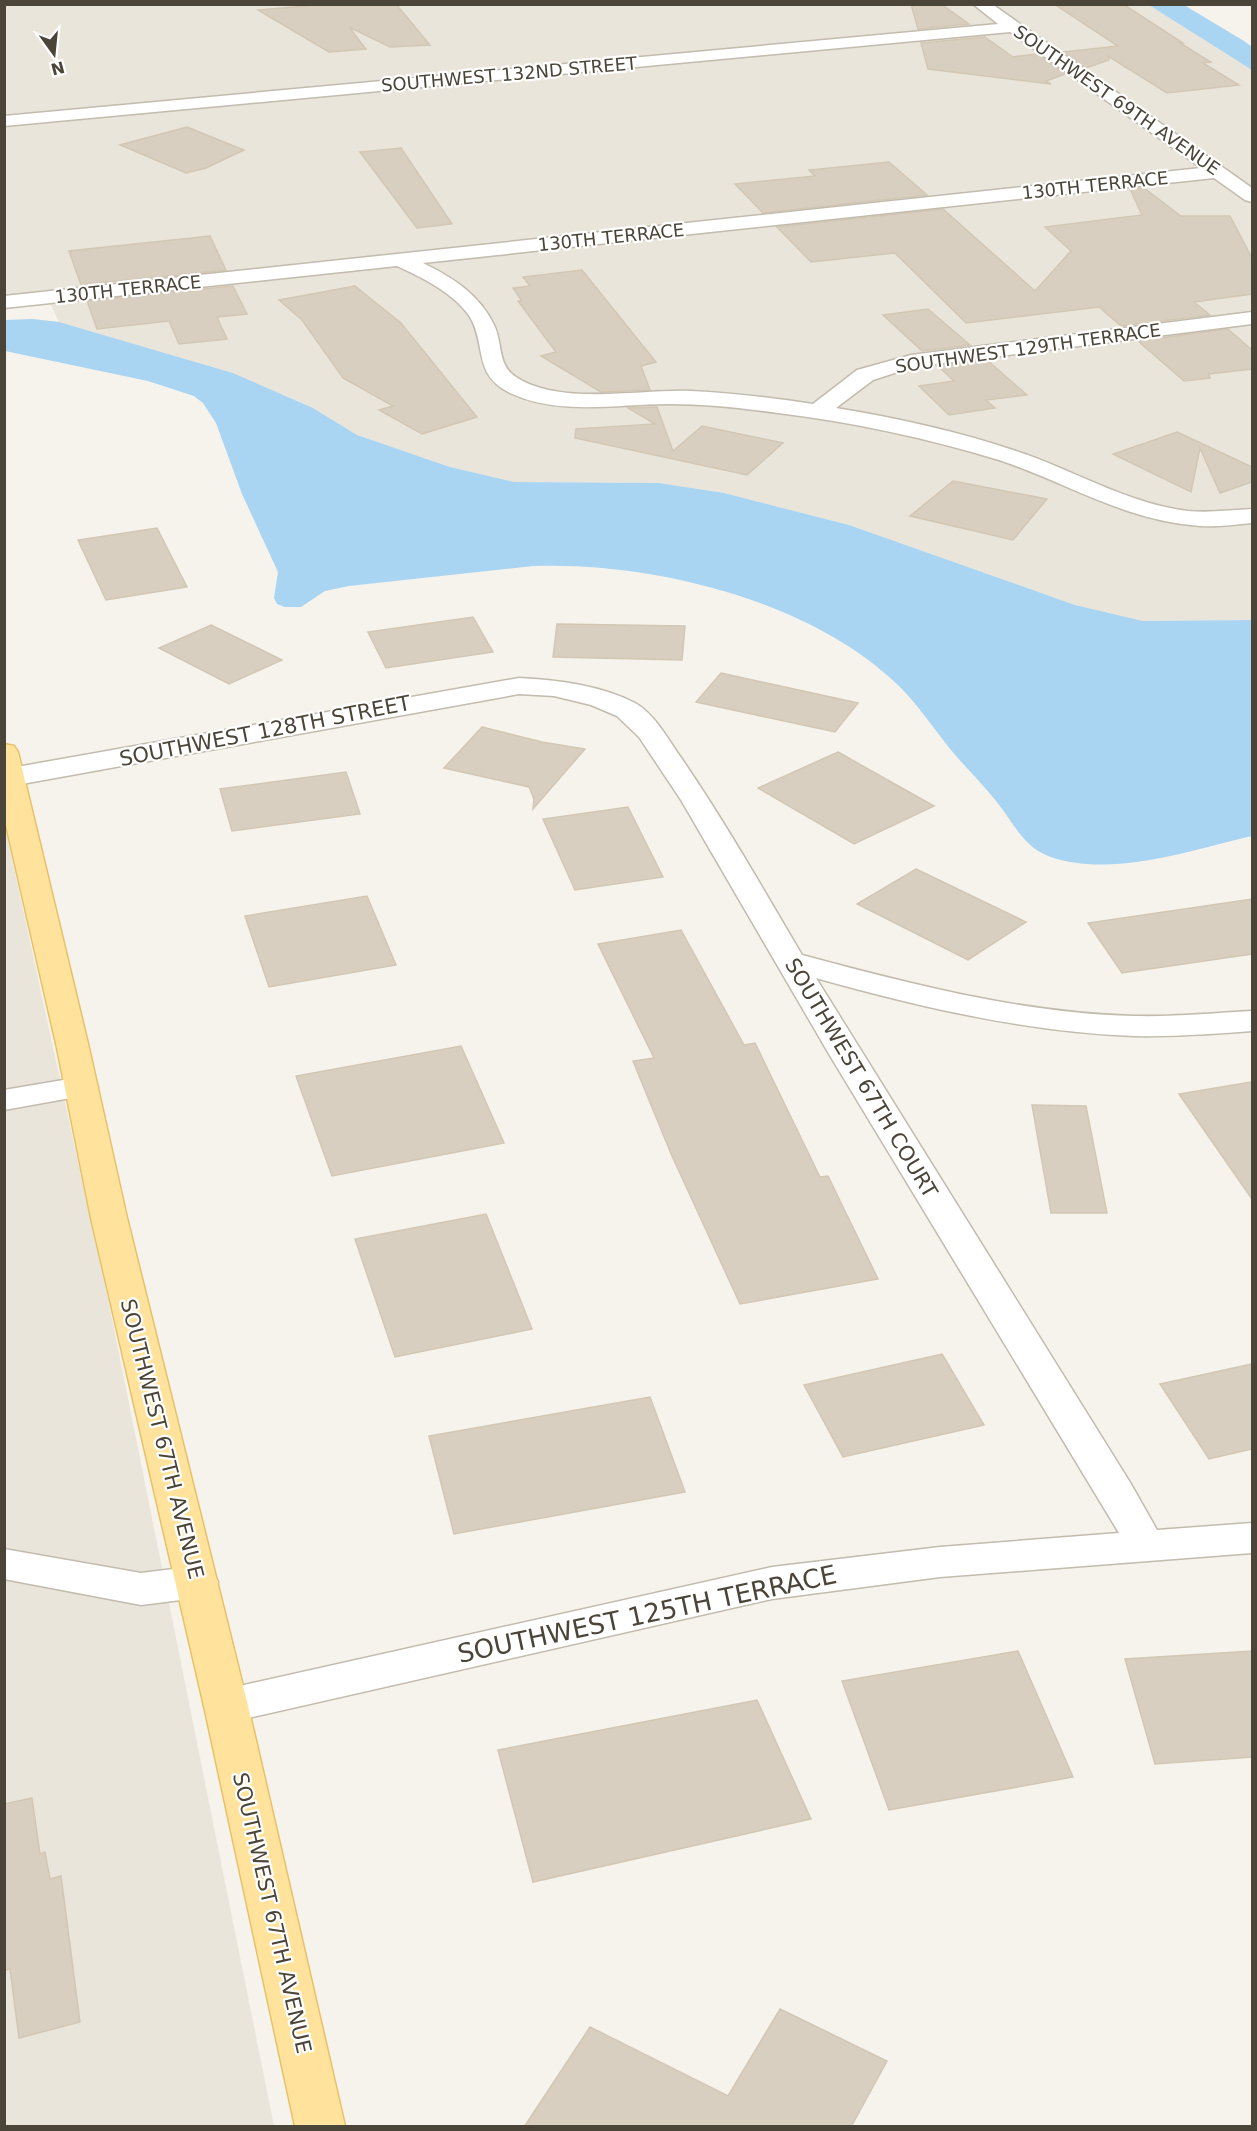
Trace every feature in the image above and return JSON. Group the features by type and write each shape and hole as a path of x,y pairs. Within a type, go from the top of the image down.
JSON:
{"main road":[{"name":"SOUTHWEST 67TH AVENUE","path":"8,765 109,1218 226,1706 320,2127"}],"street":[{"name":"SOUTHWEST 69TH AVENUE","path":"981,4 1252,196"},
{"name":"SOUTHWEST 132ND STREET","path":"4,121 1014,27"},
{"name":"130TH TERRACE","path":"4,302 1218,172"},
{"path":"401,260 435,278 471,305 484,323 491,364 501,376 518,388 566,398 697,398 817,412 972,445 1059,473 1143,506 1197,518 1252,516"},
{"name":"SOUTHWEST 129TH TERRACE","path":"817,412 865,375 911,361 1252,318"},
{"name":"SOUTHWEST 128TH STREET","path":"8,765 519,686"},
{"name":"SOUTHWEST 67TH COURT","path":"519,686 570,691 614,705 636,717 649,732 695,800 790,961 1117,1494 1146,1546"},
{"path":"790,961 923,997 1041,1019 1094,1025 1154,1027 1252,1021"},
{"path":"4,1100 81,1087"},
{"name":"SOUTHWEST 125TH TERRACE","path":"226,1706 772,1583 940,1562 1252,1538"},
{"path":"4,1564 141,1589 197,1582"}],"shaded area":[{"path":"5,5 1149,5 1252,70 1252,620 1143,621 1075,605 849,525 724,493 659,483 514,482 450,467 357,435 313,408 233,373 59,322 46,294 5,298"},
{"path":"4,822 111,1314 274,2126 5,2126"}],"water":[{"path":"1149,5 1184,5 1244,41 1252,47 1252,70"},
{"path":"33,319 59,322 233,373 313,408 357,435 450,467 514,482 659,483 724,493 849,525 1075,605 1143,621 1252,620 1252,836 1177,855 1098,865 1072,862 1039,852 1018,832 991,794 951,750 906,693 863,656 822,630 776,609 728,592 678,580 628,571 580,566 533,566 349,586 325,591 301,607 285,607 277,604 274,598 278,572 242,494 216,423 203,403 194,396 148,381 5,351 5,320"}],"building":[{"path":"303,4 396,4 430,45 390,47 349,27 366,49 329,52 258,10 306,6"},
{"path":"911,4 941,4 969,24 918,29"},
{"path":"1054,4 1123,4 1211,62 1203,63 1239,85 1167,93 1108,56 1109,60 1086,68 1063,52 1118,46"},
{"path":"985,37 1013,57 1037,54 1065,74 1046,81 1051,84 928,69 921,43"},
{"path":"187,127 244,150 206,168 186,173 120,145"},
{"path":"401,148 452,224 417,228 360,152"},
{"path":"889,162 927,195 763,213 735,184 815,176 809,170"},
{"path":"1144,188 1181,216 1230,216 1252,258 1252,294 1194,302 1210,315 1121,326 1099,307 966,323 895,253 811,262 777,227 943,209 1035,291 1071,251 1045,227 1142,215 1130,189"},
{"path":"210,236 226,270 81,285 69,251"},
{"path":"582,270 656,362 641,366 650,390 601,392 541,356 556,352 518,301 522,301 513,288 530,286 523,277"},
{"path":"233,286 247,314 217,317 227,339 179,344 169,321 97,329 87,301"},
{"path":"355,286 401,323 477,417 422,434 379,410 393,406 343,378 302,320 279,300"},
{"path":"928,309 970,345 922,351 883,315"},
{"path":"1228,329 1252,350 1252,369 1209,374 1210,378 1184,381 1138,341"},
{"path":"987,360 1027,395 986,400 995,408 949,415 919,386 954,381 938,366"},
{"path":"657,407 673,451 702,426 783,443 747,475 575,438 576,429 655,424 628,408"},
{"path":"1177,432 1252,467 1252,482 1220,493 1200,448 1191,492 1113,454"},
{"path":"953,481 1047,499 1013,540 910,516"},
{"path":"157,528 187,587 106,600 78,540"},
{"path":"473,617 493,652 386,668 368,632"},
{"path":"557,624 685,626 682,660 553,657"},
{"path":"211,625 282,660 229,684 159,648"},
{"path":"721,673 858,703 835,732 696,702"},
{"path":"482,727 542,742 585,749 533,809 534,799 529,787 444,768"},
{"path":"838,752 934,806 854,844 758,788"},
{"path":"346,772 360,814 232,831 220,789"},
{"path":"628,807 663,877 575,890 543,819"},
{"path":"916,869 1026,922 968,960 857,904"},
{"path":"367,896 396,965 269,987 245,916"},
{"path":"1252,899 1252,954 1122,973 1088,923"},
{"path":"681,930 744,1045 755,1043 820,1177 828,1176 878,1279 740,1304 672,1156 633,1061 654,1058 598,944"},
{"path":"461,1046 504,1143 332,1176 296,1076"},
{"path":"1252,1082 1252,1199 1179,1094"},
{"path":"1032,1105 1086,1106 1107,1213 1051,1213"},
{"path":"486,1214 532,1329 395,1357 355,1239"},
{"path":"942,1354 984,1425 843,1457 804,1385"},
{"path":"1252,1364 1252,1449 1209,1459 1160,1384"},
{"path":"650,1397 685,1492 454,1534 429,1436"},
{"path":"1018,1651 1073,1777 889,1810 842,1681"},
{"path":"1252,1651 1252,1757 1155,1764 1125,1659"},
{"path":"757,1700 811,1819 533,1882 498,1750"},
{"path":"32,1798 40,1854 45,1852 50,1879 61,1876 80,2022 19,2038 10,1969 4,1970 4,1804"},
{"path":"780,2009 887,2061 851,2127 524,2127 590,2027 728,2096"}]}
